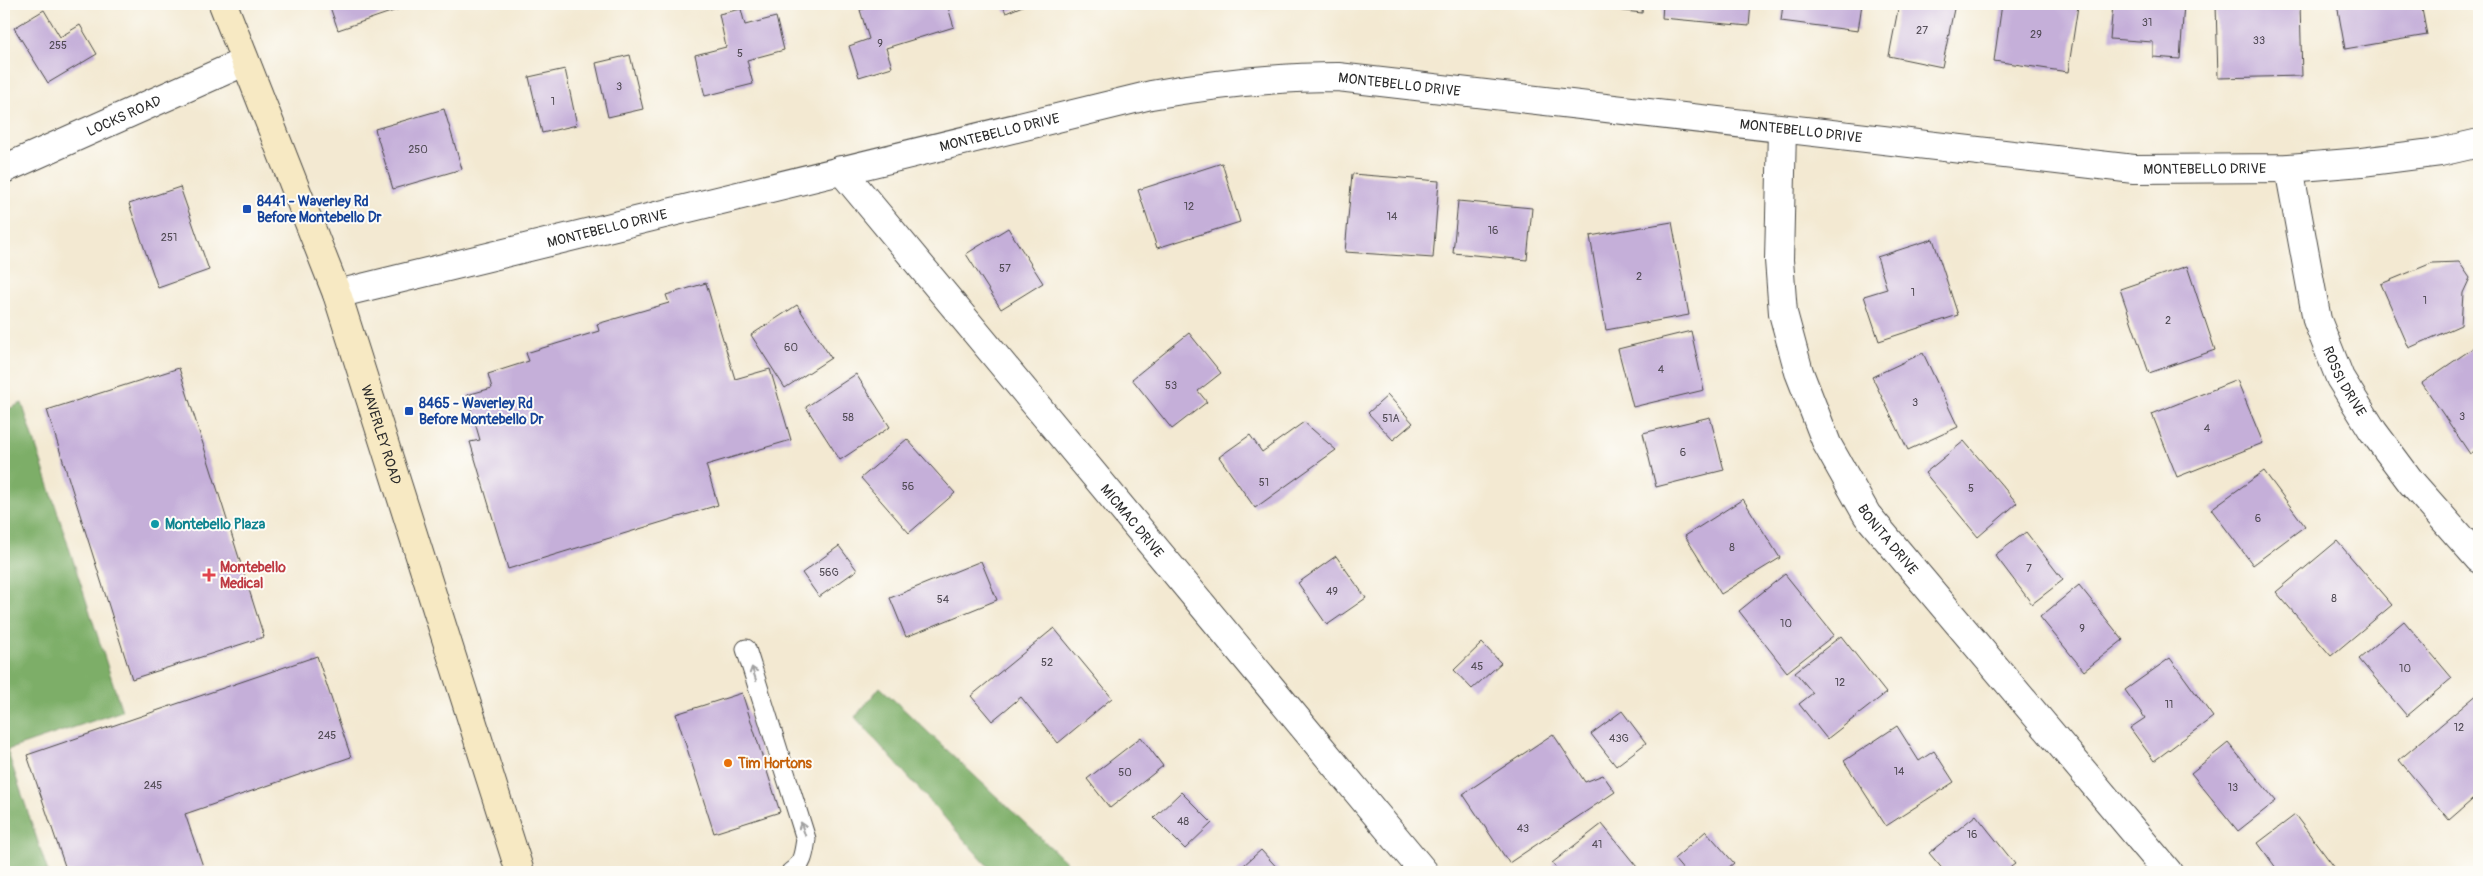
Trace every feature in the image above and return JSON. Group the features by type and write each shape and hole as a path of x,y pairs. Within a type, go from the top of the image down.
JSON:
{"main road":[{"name":"WAVERLEY ROAD","path":"223,4 244,62 337,294 520,872"}],"street":[{"name":"LOCKS ROAD","path":"4,169 244,62"},
{"name":"MONTEBELLO DRIVE","path":"337,294 1151,95 1220,83 1285,77 1338,77 2134,169 2289,168 2420,155 2479,143"},
{"name":"BONITA DRIVE","path":"1782,129 1779,260 1783,314 1799,372 1827,444 1867,515 2168,872"},
{"name":"ROSSI DRIVE","path":"2289,168 2317,320 2340,378 2373,431 2406,474 2479,559"},
{"name":"MICMAC DRIVE","path":"841,170 1424,872"}],"lane":[{"path":"746,649 806,839 804,855 797,869 791,872"}],"green space":[{"path":"22,403 122,711 7,750 48,872 4,872 4,411"},
{"path":"880,687 1077,872 993,872 855,717"}],"building":[{"path":"329,4 414,4 338,30"},
{"path":"881,4 947,4 954,27 886,48 892,67 859,77 849,46 869,39 860,10"},
{"path":"1002,4 1027,4 1006,13"},
{"path":"1563,4 1643,4 1642,13"},
{"path":"1663,4 1751,4 1749,26 1662,18"},
{"path":"1783,4 1862,4 1858,31 1781,21"},
{"path":"1899,4 1955,4 1942,67 1889,56"},
{"path":"2002,4 2078,6 2068,72 1994,61"},
{"path":"2113,4 2184,4 2180,59 2153,57 2153,42 2110,39"},
{"path":"2216,4 2300,4 2302,76 2218,78"},
{"path":"2337,4 2421,4 2427,35 2345,49"},
{"path":"741,9 745,25 776,17 784,50 747,60 753,84 705,96 695,55 726,47 719,14"},
{"path":"44,10 60,37 80,25 97,54 48,83 14,28"},
{"path":"630,55 643,109 608,117 596,63"},
{"path":"565,69 577,125 542,133 529,77"},
{"path":"444,109 462,169 393,189 375,129"},
{"path":"1222,163 1240,222 1157,248 1138,190"},
{"path":"1352,174 1439,181 1433,258 1345,252"},
{"path":"180,187 209,270 158,288 129,204"},
{"path":"1458,201 1532,208 1527,260 1453,253"},
{"path":"1672,222 1689,315 1606,330 1590,236"},
{"path":"1008,228 1043,283 1001,309 966,254"},
{"path":"1933,239 1958,315 1879,341 1864,296 1887,289 1877,257"},
{"path":"2459,262 2470,278 2463,293 2461,325 2409,348 2381,284 2432,263"},
{"path":"2187,266 2215,350 2149,373 2120,289"},
{"path":"706,283 735,379 770,369 791,440 706,465 718,505 508,569 470,442 480,440 467,395 492,388 488,374 529,361 526,353 599,331 597,324 669,303 666,295"},
{"path":"797,305 831,358 785,388 751,335"},
{"path":"1691,331 1704,390 1633,407 1618,349"},
{"path":"1189,333 1221,373 1198,391 1207,402 1172,429 1132,379"},
{"path":"2479,344 2479,448 2470,454 2422,383"},
{"path":"1923,353 1958,427 1908,450 1872,377"},
{"name":"Montebello Plaza","path":"179,368 264,637 132,679 47,410"},
{"path":"856,374 890,427 840,460 806,407"},
{"path":"2237,380 2263,443 2177,477 2152,414"},
{"path":"1388,395 1413,423 1393,440 1368,413"},
{"path":"1710,417 1724,470 1656,487 1643,433"},
{"path":"1304,422 1336,450 1255,508 1219,457 1250,435 1262,452"},
{"path":"907,439 955,493 909,533 861,478"},
{"path":"1964,441 2017,503 1978,537 1925,473"},
{"path":"2264,471 2305,526 2253,565 2211,509"},
{"path":"1743,499 1780,558 1721,594 1685,536"},
{"path":"2026,532 2063,580 2032,604 1995,555"},
{"path":"2337,541 2392,605 2331,656 2276,592"},
{"path":"839,546 857,570 819,597 802,573"},
{"path":"1336,556 1366,598 1327,625 1298,583"},
{"path":"981,561 997,600 906,637 890,598"},
{"path":"1785,574 1834,635 1787,672 1739,611"},
{"path":"2079,585 2123,640 2084,671 2040,617"},
{"path":"2404,621 2452,678 2407,716 2359,659"},
{"path":"1054,628 1112,698 1058,743 1021,697 992,721 971,696"},
{"path":"1841,636 1886,693 1827,739 1799,704 1813,693 1795,672"},
{"path":"1482,643 1501,663 1472,689 1454,670"},
{"path":"317,656 351,757 185,814 205,872 67,872 27,755"},
{"path":"2170,658 2213,717 2154,761 2130,728 2145,718 2125,690"},
{"name":"Tim Hortons","path":"742,693 780,812 714,833 676,714"},
{"path":"2479,693 2479,794 2449,820 2399,760"},
{"path":"1622,711 1646,743 1616,766 1591,734"},
{"path":"1897,726 1919,761 1934,751 1954,782 1886,826 1844,761"},
{"path":"1553,734 1585,782 1603,775 1615,792 1509,863 1463,794"},
{"path":"1141,737 1163,766 1110,808 1087,779"},
{"path":"2228,743 2276,801 2238,831 2191,773"},
{"path":"1181,792 1212,823 1185,849 1154,818"},
{"path":"1976,815 2015,864 2004,872 1945,872 1929,853"},
{"path":"2295,815 2338,872 2279,872 2258,843"},
{"path":"1602,824 1641,872 1559,872 1552,863"},
{"path":"1706,831 1734,863 1723,872 1685,872 1674,859"},
{"path":"1261,850 1281,872 1236,872"}],"place":[{"name":"8441 - Waverley Rd Before Montebello Dr","path":"247,209"},
{"name":"8465 - Waverley Rd Before Montebello Dr","path":"409,411"},
{"name":"Montebello Plaza","path":"155,524"},
{"name":"Montebello Medical","path":"209,575"},
{"name":"Tim Hortons","path":"728,763"}]}
